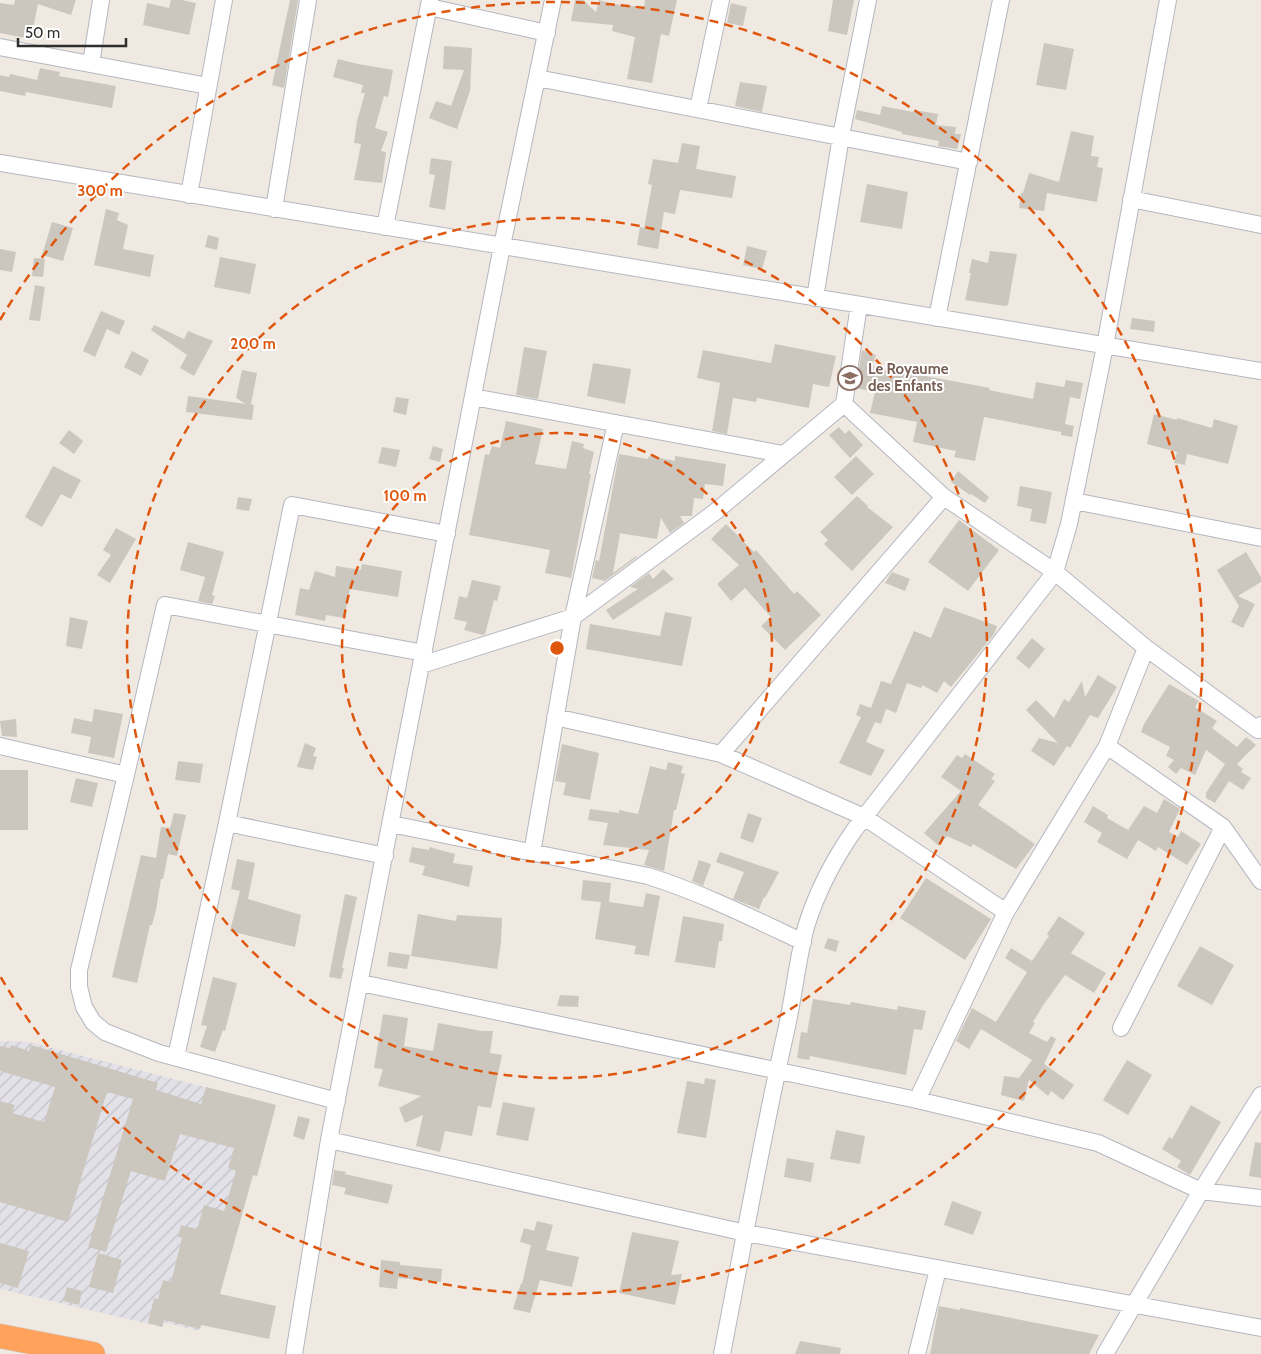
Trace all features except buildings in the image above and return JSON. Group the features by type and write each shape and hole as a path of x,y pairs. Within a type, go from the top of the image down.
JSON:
{"highway":[{"path":"0,1336 92,1354"}],"street":[{"path":"91,64 101,0"},
{"path":"189,194 224,0"},
{"path":"274,209 308,0"},
{"path":"294,1354 329,1140 361,983 502,246 553,0"},
{"path":"698,109 721,0"},
{"path":"815,298 841,136 868,0"},
{"path":"938,318 1001,0"},
{"path":"722,1354 803,942 807,926 833,862 864,817 1055,572 1069,524 1105,346 1168,0"},
{"path":"386,227 429,4 547,33"},
{"path":"0,47 208,86"},
{"path":"537,78 969,162"},
{"path":"0,164 1261,371"},
{"path":"1132,199 1261,225"},
{"path":"337,1101 159,1053 105,1032 93,1022 84,1007 78,987 79,970 165,605 267,624 423,659 574,617 715,512 844,404 859,305"},
{"path":"473,397 784,454"},
{"path":"844,404 944,497 1055,572 1146,648 1258,730 1261,725"},
{"path":"532,852 574,617 616,423"},
{"path":"721,754 944,497"},
{"path":"1074,501 1261,538"},
{"path":"176,1057 227,823 292,505 447,534"},
{"path":"917,1100 1006,912 1107,746 1146,648"},
{"path":"555,717 721,754 864,817 1006,912"},
{"path":"0,746 126,775"},
{"path":"1107,746 1223,827 1261,881"},
{"path":"227,823 385,856"},
{"path":"391,824 648,876 716,901 803,942"},
{"path":"1121,1028 1223,827"},
{"path":"361,983 917,1100 1098,1142 1201,1191 1261,1198"},
{"path":"1105,1354 1201,1191 1261,1095"},
{"path":"329,1140 746,1232 1261,1328"},
{"path":"917,1354 938,1269"}],"shaded area":[{"path":"0,1041 28,1042 276,1105 257,1176 253,1175 199,1331 164,1322 162,1327 0,1289"}],"place":[{"name":"Le Royaume des Enfants","path":"850,378"}]}
